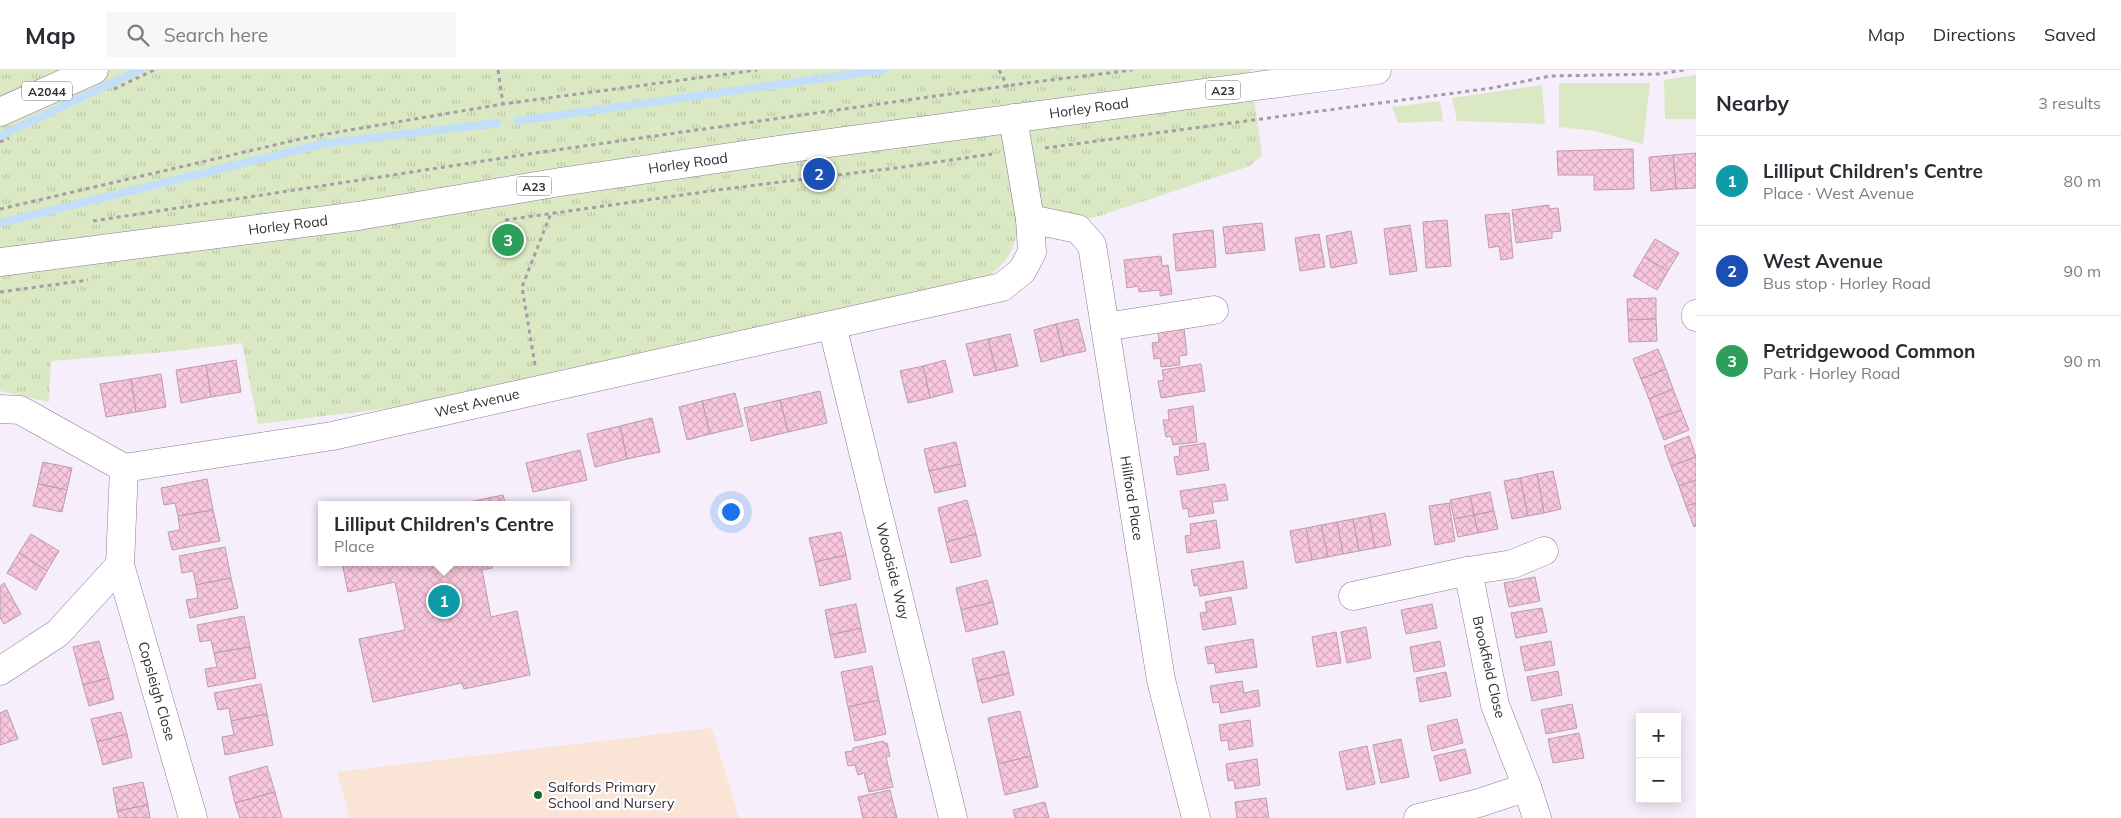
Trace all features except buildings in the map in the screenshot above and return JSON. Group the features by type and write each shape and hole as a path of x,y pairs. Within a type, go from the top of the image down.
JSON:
{"street":[{"name":"A2044","path":"0,112 94,70"},
{"name":"Horley Road","path":"0,262 358,216 560,182 799,147 1377,70"},
{"name":"West Avenue","path":"124,468 332,436 1002,287 1022,271 1032,252 1030,219 1012,118"},
{"name":"Hillford Place","path":"1030,219 1078,229 1092,245 1161,680 1196,818"},
{"path":"1105,327 1214,310"},
{"name":"Woodside Way","path":"832,325 953,818"},
{"path":"0,409 20,410 124,468"},
{"name":"Copsleigh Close","path":"124,468 120,565 193,818"},
{"path":"1354,596 1468,571 1513,564 1544,551"},
{"path":"0,671 58,633 120,565"},
{"name":"Brookfield Close","path":"1468,571 1495,706 1527,787 1537,818"},
{"path":"1418,818 1479,803 1527,787"}],"path":[{"path":"498,70 503,104"},
{"path":"0,209 309,137 503,104 758,70"},
{"path":"87,222 542,152 1027,83 1132,70"},
{"path":"502,221 732,188 1492,88 1550,76 1659,74 1684,70"},
{"path":"534,390 528,383 536,363 522,287 560,182"},
{"path":"0,292 92,279"}],"shaded area":[{"name":"Salfords Primary School and Nursery","path":"712,728 739,818 350,818 337,772"}],"green space":[{"path":"0,70 1250,70 1262,155 1250,166 1096,217 1017,232 1013,247 1007,258 986,278 509,385 391,408 258,424 242,343 167,352 51,361 49,402 0,391"},
{"path":"1696,75 1696,119 1665,119 1664,80"},
{"path":"1559,83 1650,83 1643,144 1594,131 1559,127"},
{"path":"1542,85 1545,124 1457,121 1452,98"},
{"path":"1440,101 1443,121 1398,123 1392,107"}],"waterway":[{"path":"0,136 140,70"},
{"path":"517,121 883,70"},
{"path":"0,223 322,144 497,123"}],"place":[{"name":"West Avenue","path":"819,174"},
{"name":"Petridgewood Common","path":"508,240"},
{"name":"Lilliput Children's Centre","path":"444,601"},
{"name":"Salfords Primary School and Nursery","path":"538,795"}]}
